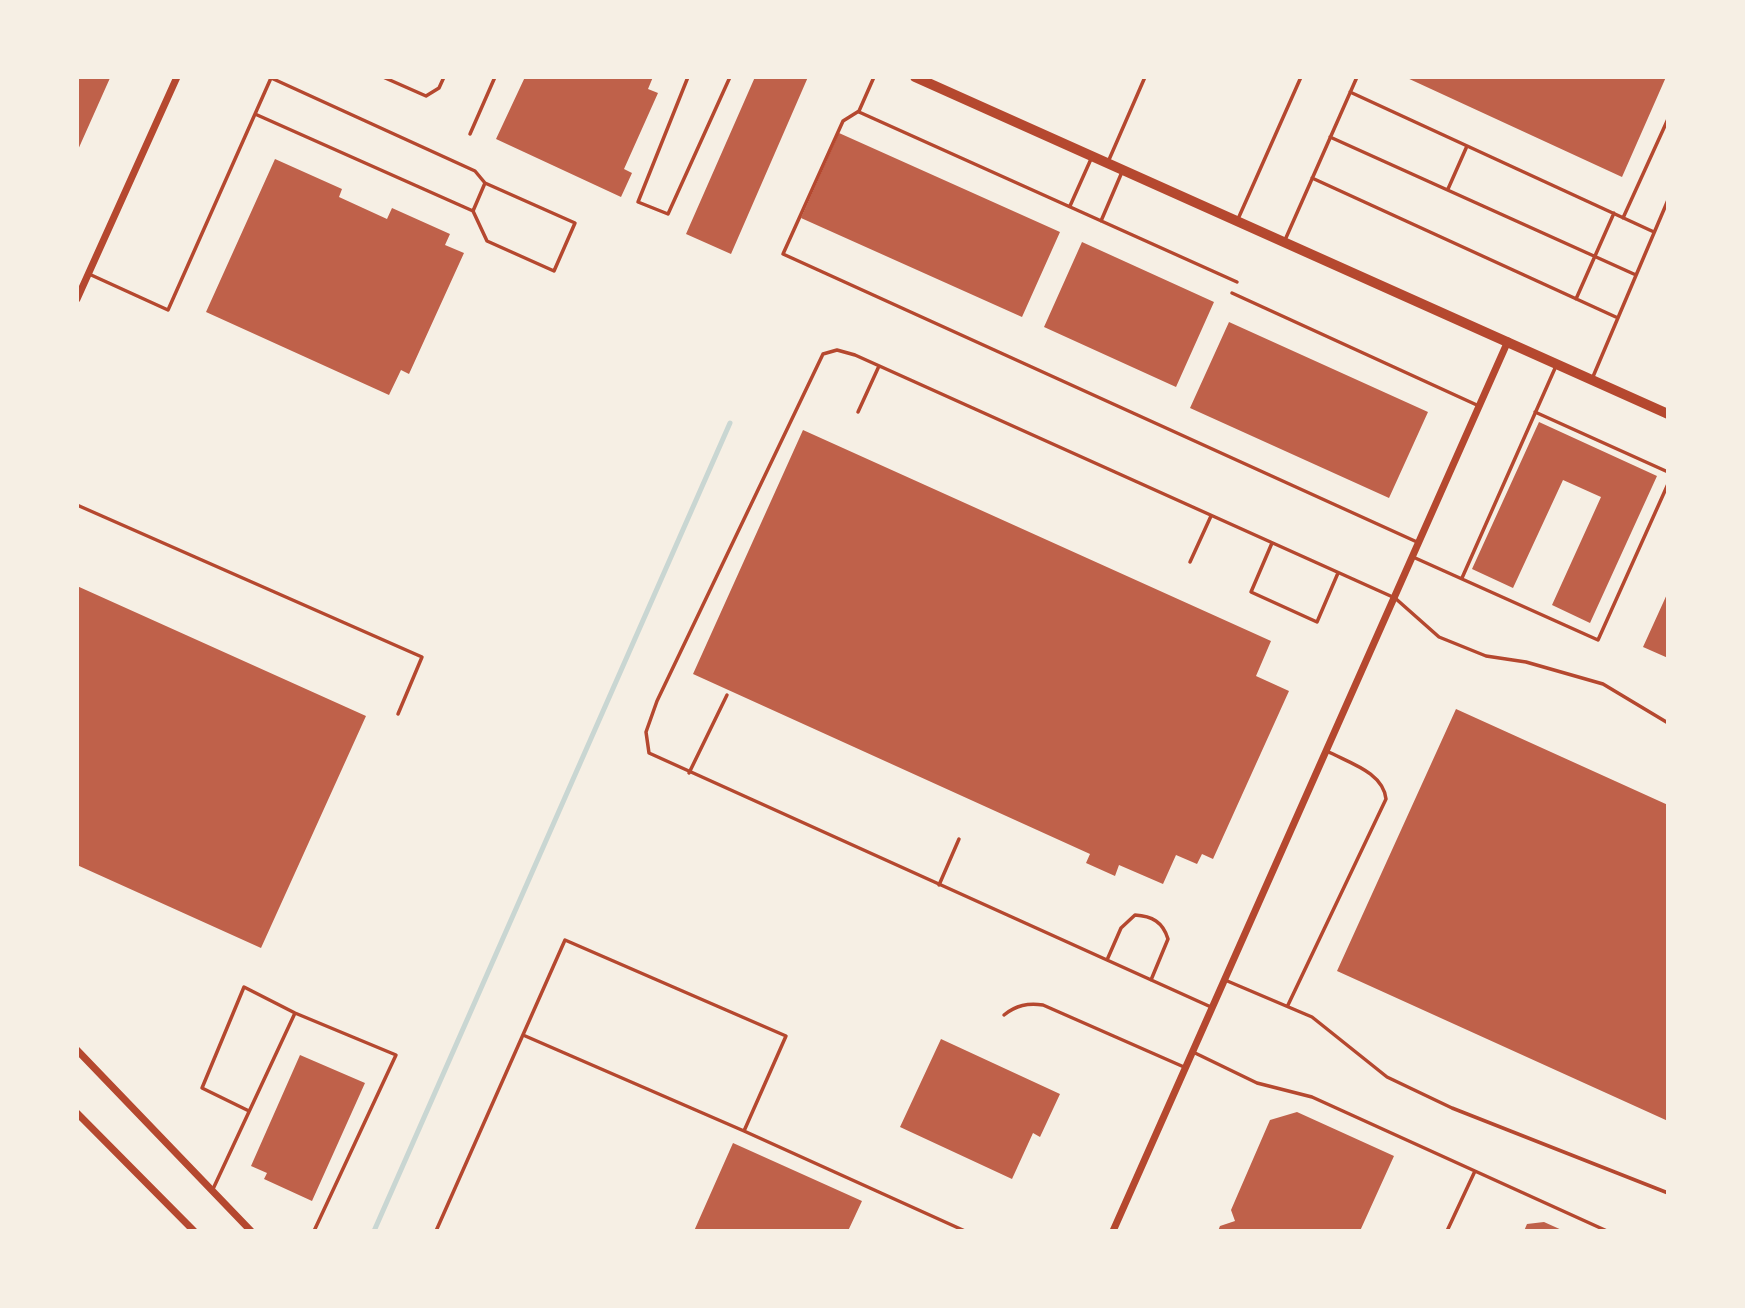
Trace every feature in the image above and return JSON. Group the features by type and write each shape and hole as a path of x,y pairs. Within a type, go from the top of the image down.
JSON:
{"street":[{"path":"77,299 177,77"},
{"path":"915,77 1668,414"},
{"path":"1113,1231 1508,341"},
{"path":"77,1051 251,1231"},
{"path":"77,1113 194,1231"}],"lane":[{"path":"89,274 168,310 270,77 475,171 485,183 575,223 554,271 487,241 473,211 255,114"},
{"path":"383,77 426,96 439,88 444,77"},
{"path":"470,134 495,77"},
{"path":"688,77 638,202 668,214 730,77"},
{"path":"874,77 859,111 843,121 783,254 1419,543"},
{"path":"1108,164 1145,77"},
{"path":"1237,221 1301,77"},
{"path":"1284,242 1357,77"},
{"path":"1350,92 1654,232"},
{"path":"859,111 1237,282"},
{"path":"1623,218 1668,119"},
{"path":"1330,136 1636,275"},
{"path":"1447,190 1467,146"},
{"path":"1070,207 1092,157"},
{"path":"1101,221 1122,170"},
{"path":"1312,178 1618,318"},
{"path":"473,211 485,183"},
{"path":"1592,379 1668,200"},
{"path":"1576,299 1614,213"},
{"path":"1232,293 1479,406"},
{"path":"1212,1008 649,753 646,732 657,701 734,534 823,354 837,350 879,366 1395,598 1438,638 1486,656 1526,662 1603,684 1668,723"},
{"path":"1462,578 1557,363"},
{"path":"858,412 879,366"},
{"path":"1535,412 1668,472"},
{"path":"1413,556 1598,640 1668,484"},
{"path":"77,505 422,657 398,714"},
{"path":"1190,562 1212,515"},
{"path":"1272,543 1251,592 1317,622 1338,573"},
{"path":"690,773 727,695"},
{"path":"1288,1006 1386,799 1385,787 1377,778 1327,751"},
{"path":"939,885 959,839"},
{"path":"1107,960 1128,919 1135,915 1153,919 1160,923 1168,939 1151,980"},
{"path":"436,1231 565,940 786,1036 744,1131"},
{"path":"1225,980 1312,1017 1387,1077 1452,1108 1668,1193"},
{"path":"249,1111 202,1088 244,987 295,1013 396,1055 314,1231"},
{"path":"1004,1014 1013,1008 1029,1004 1043,1005 1186,1068"},
{"path":"212,1191 295,1013"},
{"path":"523,1035 965,1231"},
{"path":"1193,1052 1257,1083 1312,1097 1606,1231"},
{"path":"1447,1231 1475,1171"}],"building":[{"path":"77,77 110,78 77,152"},
{"path":"525,77 653,77 648,89 658,93 624,169 632,173 621,197 496,139"},
{"path":"755,77 808,77 731,254 686,234"},
{"path":"1405,77 1666,77 1622,177"},
{"path":"839,133 1060,232 1022,317 801,218"},
{"path":"275,159 342,189 339,197 387,219 392,208 450,234 445,245 464,253 409,374 401,370 389,395 206,312"},
{"path":"1082,242 1214,302 1176,387 1044,327"},
{"path":"1229,322 1428,412 1389,498 1190,408"},
{"path":"1539,422 1657,476 1590,623 1552,605 1601,497 1563,480 1513,588 1472,569"},
{"path":"803,430 1271,641 1256,676 1289,691 1213,859 1202,854 1197,864 1176,855 1163,884 1119,865 1115,876 1086,863 1090,854 693,674"},
{"path":"77,586 366,716 261,948 77,865"},
{"path":"1668,592 1668,658 1643,647"},
{"path":"1456,709 1668,805 1668,1121 1337,971"},
{"path":"941,1039 1060,1094 1040,1137 1033,1133 1012,1179 900,1127"},
{"path":"300,1055 365,1083 312,1201 264,1179 267,1173 251,1166"},
{"path":"1297,1112 1394,1156 1360,1231 1218,1231 1220,1226 1235,1221 1231,1210 1270,1120"},
{"path":"733,1143 862,1201 848,1231 694,1231"},
{"path":"1544,1222 1564,1231 1524,1231 1527,1224"}],"waterway":[{"path":"374,1231 730,423"}]}
